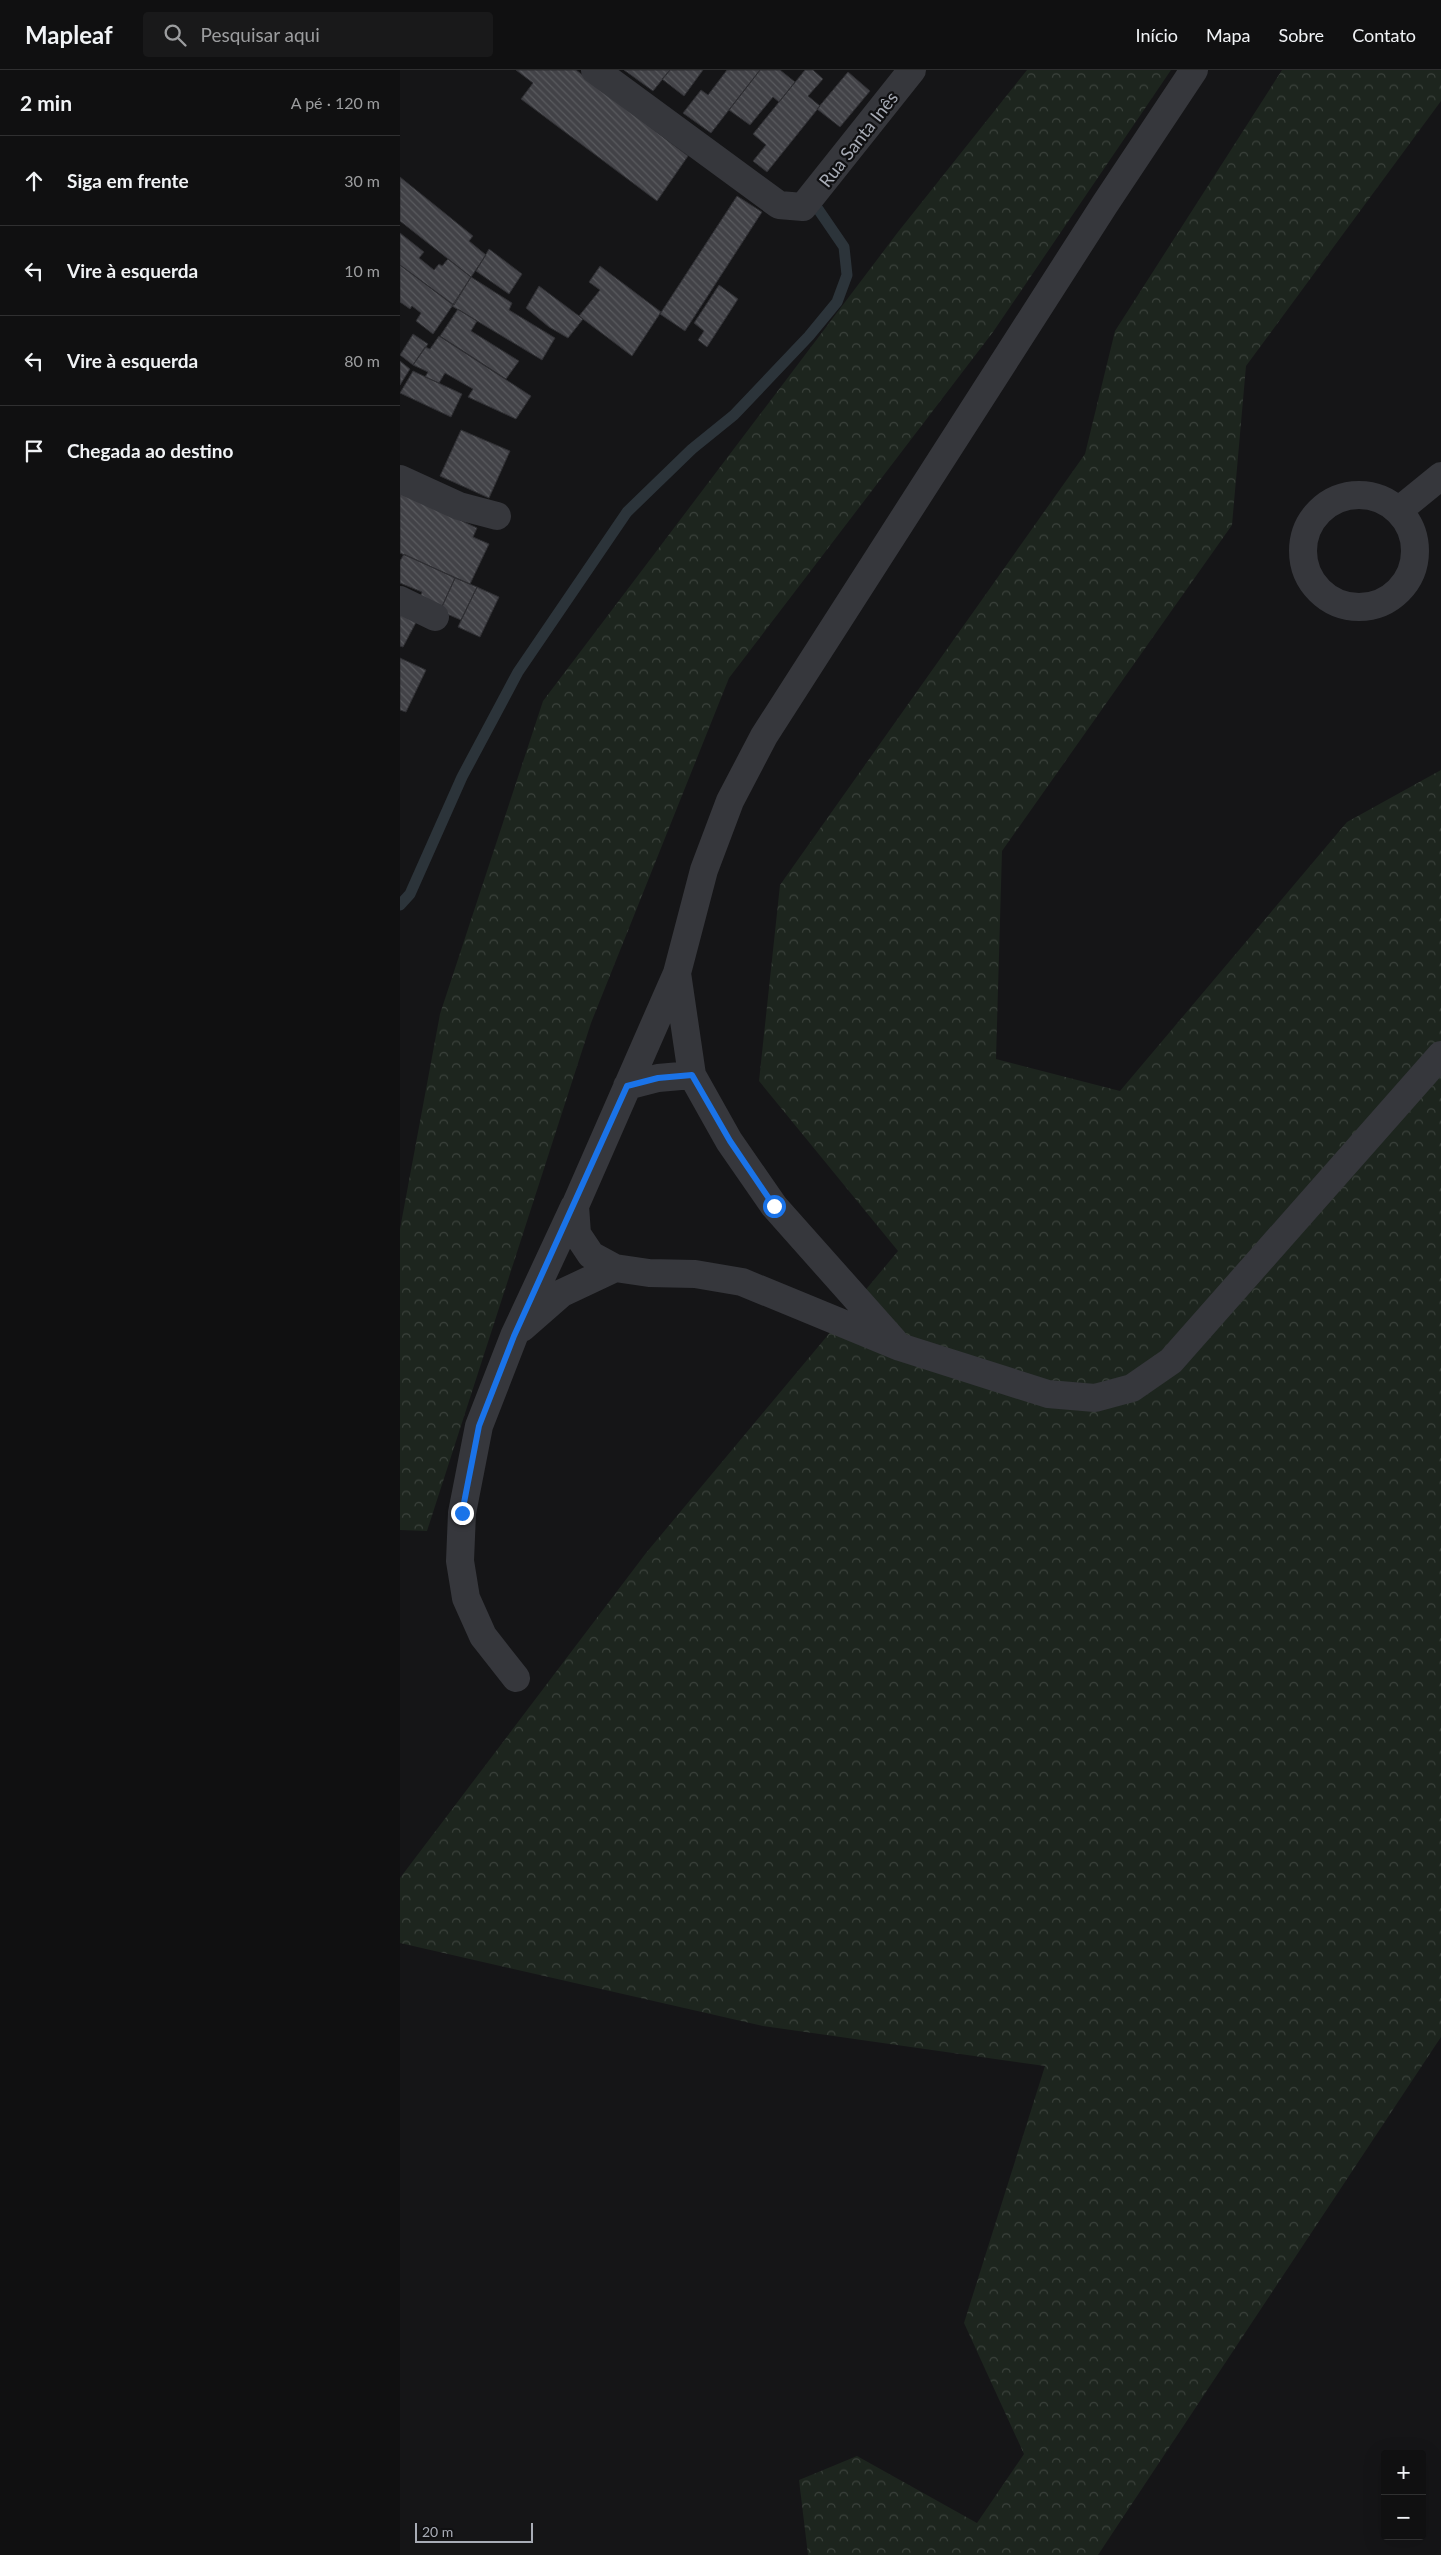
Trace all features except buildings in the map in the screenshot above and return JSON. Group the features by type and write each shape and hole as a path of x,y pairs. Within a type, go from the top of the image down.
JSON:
{"lane":[{"name":"Rua Santa Inês","path":"595,70 779,205 803,207 912,70"},
{"path":"516,1678 484,1636 466,1598 460,1561 462,1513 479,1426 514,1336 575,1206 677,973 704,870 730,801 764,736 1105,204 1194,70"},
{"path":"1398,511 1441,476"},
{"path":"400,479 459,506 497,516"},
{"path":"1366,496 1383,500 1398,511 1409,526 1415,544 1414,562 1408,580 1395,594 1379,604 1360,607 1351,606 1325,596 1312,582 1305,565 1303,548 1307,530 1317,515 1330,503 1347,497 1366,496"},
{"path":"400,600 435,617"},
{"path":"677,973 692,1075 730,1141 774,1206 900,1347"},
{"path":"575,1206 577,1234 591,1255 615,1268 649,1273 695,1274 742,1282 900,1347 1048,1394 1095,1398 1132,1388 1171,1361 1441,1055"},
{"path":"627,1086 658,1078 692,1075"},
{"path":"514,1336 562,1293 615,1268"}],"green space":[{"path":"1027,70 1171,70 993,332 729,678 591,1023 427,1531 400,1530 400,1229 440,1014 543,701 898,232"},
{"path":"1282,70 1441,70 1441,101 1246,366 1232,525 1002,851 996,1059 1120,1091 1347,822 1441,770 1441,2037 1098,2555 808,2555 799,2480 857,2456 977,2523 1024,2454 964,2323 1045,2066 763,2026 400,1943 400,1878 646,1553 898,1251 759,1081 780,885 1085,454 1115,331"}],"waterway":[{"path":"400,905 410,894 462,777 518,672 627,512 692,449 734,415 809,336 837,302 847,275 844,247 818,209"}],"route":[{"path":"462,1513 479,1426 514,1336 575,1206 627,1086 658,1078 692,1075 730,1141 774,1206"}]}
